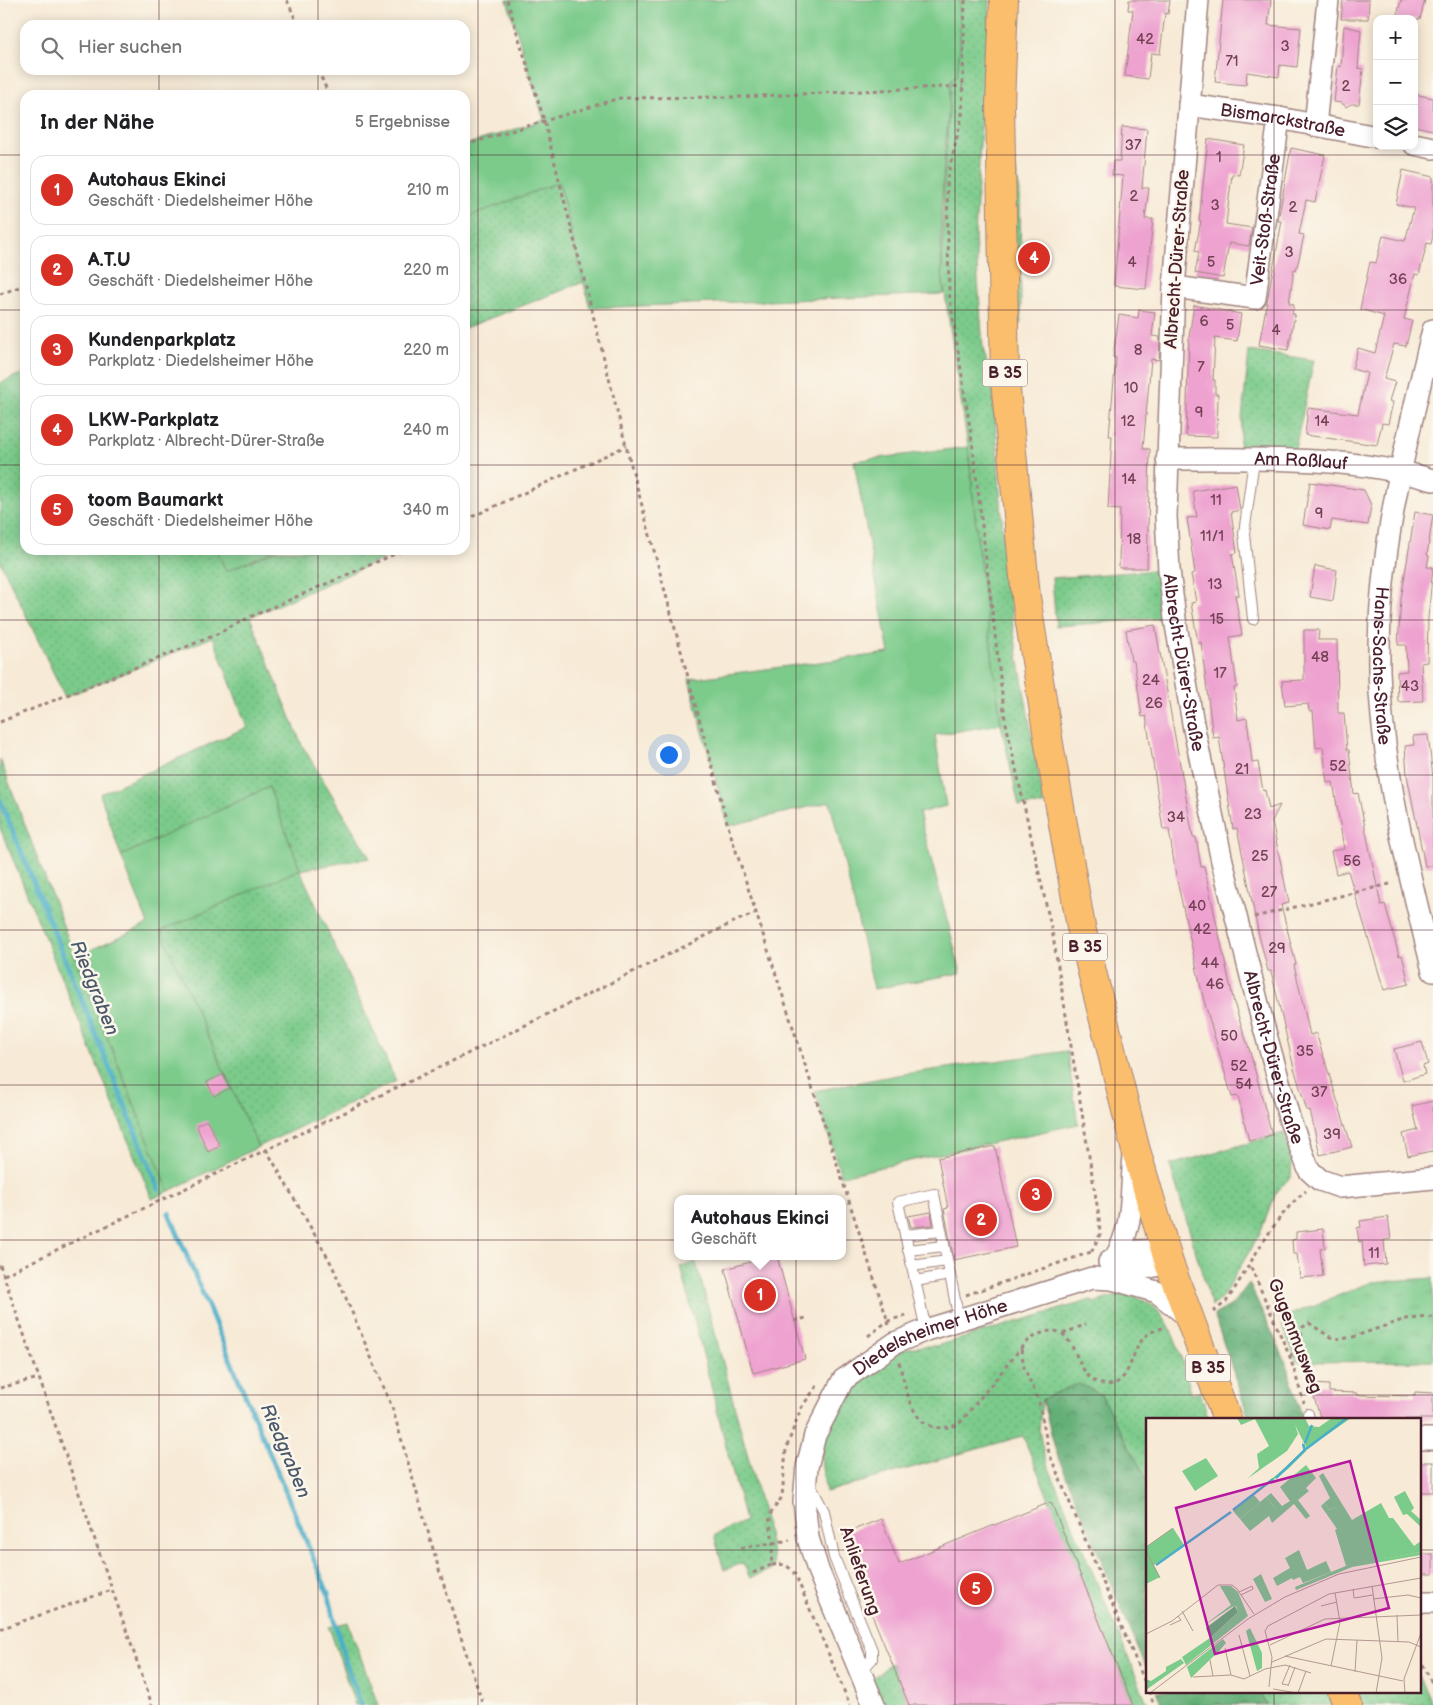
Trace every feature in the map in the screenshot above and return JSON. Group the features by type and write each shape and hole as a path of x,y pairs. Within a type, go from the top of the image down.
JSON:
{"main road":[{"name":"B 35","path":"1004,0 1000,104 1005,380 1026,597 1080,927 1135,1147 1167,1256 1187,1317 1227,1418"},
{"path":"1342,1692 1348,1705"}],"street":[{"name":"Albrecht-Dürer-Straße","path":"1198,0 1174,287 1167,459 1166,516 1169,570 1175,619 1202,768 1237,921 1290,1121 1309,1170 1330,1184"},
{"path":"1315,126 1328,0"},
{"name":"Bismarckstraße","path":"1189,104 1279,118 1373,136"},
{"name":"Veit-Stoß-Straße","path":"1174,287 1255,298 1279,118"},
{"path":"1418,145 1433,148"},
{"name":"Hans-Sachs-Straße","path":"1433,330 1399,470 1380,614 1380,680 1388,765 1395,811 1433,971"},
{"name":"Am Roßlauf","path":"1167,459 1254,459 1336,462 1399,470 1433,480"},
{"path":"1135,1147 1130,1222 1124,1242 1106,1272 1157,1292 1187,1317"},
{"path":"1330,1184 1433,1178"},
{"name":"Diedelsheimer Höhe","path":"874,1705 818,1570 808,1538 804,1501 806,1478 815,1435 844,1380 923,1320 960,1320 1106,1272 1136,1270 1167,1256"},
{"path":"1420,1439 1433,1439"},
{"path":"1420,1602 1433,1602"}],"lane":[{"path":"1253,619 1244,534 1254,459"},
{"path":"923,1320 898,1202 934,1194 960,1320"},
{"path":"905,1235 941,1231"},
{"path":"908,1250 944,1246"},
{"path":"912,1266 947,1261"},
{"path":"915,1282 950,1275"},
{"name":"Anlieferung","path":"806,1478 824,1512 834,1557 872,1650 872,1659 860,1672"}],"path":[{"path":"287,0 296,20"},
{"path":"507,0 544,120 626,446 728,826 888,1321 923,1320"},
{"path":"320,75 327,90"},
{"path":"470,143 620,98 750,96 963,86"},
{"path":"0,294 20,286"},
{"path":"470,518 626,446"},
{"path":"0,722 213,636 250,617 393,555"},
{"path":"1237,921 1397,882"},
{"path":"4,1275 465,1055 738,920 757,913"},
{"path":"266,1149 332,1265 392,1406 440,1573 483,1705"},
{"path":"894,1343 909,1400 916,1415 928,1426 944,1429 959,1424 1020,1349 1038,1334 1050,1331 1062,1334 1070,1343 1088,1376 1098,1383 1111,1385 1124,1378 1141,1341 1152,1331 1226,1302 1280,1216 1294,1200 1330,1184"},
{"path":"955,1299 1091,1252"},
{"path":"0,1265 152,1705"},
{"name":"Gugenmusweg","path":"1250,1266 1290,1357 1308,1416"},
{"path":"1290,1357 1300,1341 1303,1326 1309,1323 1330,1337 1341,1339 1353,1337 1405,1319 1433,1317"},
{"path":"794,1321 806,1318"},
{"path":"1062,1334 1086,1324"},
{"path":"1020,1349 1024,1367 1039,1402 1049,1453 1146,1685"},
{"path":"0,1388 39,1378"},
{"path":"741,1548 808,1538"},
{"path":"771,1565 773,1542"},
{"path":"753,1573 771,1565 782,1563 790,1567 796,1576 850,1705"},
{"path":"0,1629 112,1590"},
{"path":"1420,1659 1433,1685"},
{"path":"1148,1692 1154,1705"}],"green space":[{"path":"507,0 959,0 960,46 957,75 951,79 941,214 944,294 590,308 559,182 470,216 470,143 544,120"},
{"path":"959,0 990,0 986,110 981,127 975,238 983,349 993,384 1003,532 1013,627 1044,805 1019,806 1001,724 978,547 968,447 942,274 944,181 951,79 957,74 960,46"},
{"path":"1015,168 1020,191 1021,322 1014,331"},
{"path":"559,182 584,282 470,326 470,216"},
{"path":"1249,351 1314,360 1295,449 1239,448"},
{"path":"20,374 20,555 219,555 226,571 264,555 393,555 250,617 302,745 370,858 300,870 396,1081 258,1147 161,931 300,869 269,787 121,856 100,794 247,727 213,637 65,697 0,561 0,383"},
{"path":"968,447 978,547 1001,724 935,735 946,806 919,813 961,973 874,989 830,802 728,826 689,679 889,653 854,461"},
{"path":"219,555 264,555 226,571"},
{"path":"1159,570 1162,618 1056,626 1052,578"},
{"path":"0,759 75,957 169,1191 152,1199 0,828"},
{"path":"269,787 300,869 161,931 258,1147 169,1191 75,957 148,924 121,856"},
{"path":"1067,1051 1078,1124 841,1176 815,1091 897,1075"},
{"path":"1284,1133 1292,1162 1291,1177 1277,1191 1259,1235 1223,1296 1212,1307 1170,1165"},
{"path":"696,1262 766,1524 775,1568 750,1578 743,1563 724,1570 714,1535 745,1521 681,1267"},
{"path":"1433,1278 1433,1361 1297,1362 1280,1319 1372,1282"},
{"path":"1249,1283 1285,1360 1303,1418 1249,1418 1214,1315 1233,1304"},
{"path":"1120,1295 1137,1297 1151,1305 1162,1316 1171,1330 1192,1394 1200,1392 1209,1418 1146,1418 1146,1478 1101,1395 1042,1399 1039,1430 1044,1456 1148,1705 1133,1705 1023,1436 826,1492 822,1466 822,1450 825,1436 840,1406 851,1391 875,1366 889,1357 902,1350 919,1346 936,1346 1091,1300 1093,1303"},
{"path":"1079,1383 1101,1395 1146,1478 1146,1668 1056,1452 1042,1399"},
{"path":"348,1622 378,1705 355,1705 329,1627"},
{"path":"892,1663 909,1705 882,1705 871,1679"},
{"path":"1420,1677 1433,1705 1361,1705 1355,1692 1420,1692"},
{"path":"1156,1692 1260,1692 1266,1705 1162,1705"},
{"path":"1260,1692 1331,1692 1337,1705 1266,1705"}],"building":[{"path":"1129,0 1170,0 1168,14 1165,13 1160,54 1151,53 1148,79 1125,76 1133,10 1128,10"},
{"path":"1223,0 1271,0 1268,25 1301,28 1297,67 1280,65 1279,77 1247,72 1246,85 1215,82"},
{"path":"1343,0 1369,0 1368,19 1341,19"},
{"path":"1401,0 1425,0 1420,19 1418,19 1418,15 1397,15"},
{"path":"1344,26 1361,30 1358,68 1363,69 1359,104 1351,104 1346,107 1342,103 1334,102 1338,66 1341,67"},
{"path":"1418,95 1433,98 1433,130 1418,127"},
{"path":"1122,127 1147,129 1142,188 1149,188 1145,219 1153,219 1146,289 1114,286 1123,176 1112,175 1113,161 1120,161"},
{"path":"1208,139 1244,145 1239,175 1232,174 1226,224 1252,228 1249,246 1229,243 1223,278 1195,273 1199,252 1195,251 1201,221 1199,221"},
{"path":"1291,148 1325,155 1315,202 1306,200 1299,234 1304,235 1296,270 1294,269 1289,303 1294,304 1292,314 1295,314 1288,350 1259,345 1282,221 1278,221"},
{"path":"1403,170 1433,177 1433,236 1431,244 1427,243 1419,275 1415,274 1404,319 1412,321 1406,346 1394,344 1384,379 1395,382 1389,401 1393,402 1388,424 1382,423 1377,445 1305,435 1308,408 1358,414 1367,373 1352,369 1358,348 1375,353 1384,316 1360,309 1370,262 1376,263 1383,236 1405,241 1414,208 1396,204"},
{"path":"1194,305 1241,314 1237,341 1215,338 1213,380 1215,380 1215,394 1218,394 1217,437 1186,436 1189,337"},
{"path":"1139,310 1155,312 1152,336 1160,337 1159,360 1151,359 1143,449 1150,449 1147,568 1119,568 1120,510 1108,509 1112,436 1109,436 1116,358 1113,357 1119,315 1138,318"},
{"path":"1310,482 1364,490 1371,505 1368,525 1332,520 1330,530 1303,525"},
{"path":"1236,484 1240,510 1231,512 1237,553 1232,554 1239,595 1235,595 1242,635 1230,637 1237,687 1234,688 1238,720 1247,718 1252,763 1258,762 1263,791 1265,790 1269,809 1280,805 1272,821 1289,903 1281,905 1296,964 1294,965 1310,1035 1316,1033 1352,1147 1320,1155 1310,1110 1307,1111 1294,1068 1271,971 1268,971 1237,828 1233,829 1219,737 1213,738 1201,642 1198,643 1191,603 1196,602 1191,574 1195,573 1187,518 1197,517 1193,491"},
{"path":"1415,512 1433,515 1427,555 1429,556 1427,567 1433,567 1428,618 1427,662 1421,663 1423,701 1398,702 1397,672 1407,671 1406,645 1398,645 1401,599"},
{"path":"1315,566 1337,570 1333,601 1310,597"},
{"path":"1155,625 1193,837 1196,837 1201,867 1204,866 1234,1003 1250,1052 1272,1135 1249,1141 1238,1096 1232,1097 1203,997 1176,876 1169,829 1163,830 1146,716 1142,717 1134,661 1131,661 1126,630"},
{"path":"1304,630 1319,630 1318,640 1337,640 1338,713 1344,713 1347,750 1349,750 1354,794 1358,793 1381,905 1385,904 1399,956 1402,955 1409,984 1384,990 1348,871 1336,874 1331,851 1344,849 1333,782 1327,783 1323,747 1316,748 1313,711 1309,711 1308,704 1285,706 1282,681 1304,680"},
{"path":"1428,735 1433,777 1433,866 1425,866 1407,775 1405,746 1414,745 1413,736"},
{"path":"1422,1042 1428,1064 1423,1066 1425,1074 1403,1081 1394,1049"},
{"path":"224,1074 230,1088 214,1096 207,1082"},
{"path":"1433,1101 1433,1151 1408,1156 1403,1134 1418,1130 1412,1106"},
{"path":"207,1120 220,1146 208,1152 196,1125"},
{"path":"995,1146 1016,1247 954,1260 944,1209 948,1208 938,1158"},
{"path":"931,1212 933,1225 911,1227 908,1216"},
{"path":"1388,1217 1391,1239 1384,1240 1386,1264 1364,1266 1362,1241 1359,1242 1357,1228 1361,1227 1360,1221"},
{"path":"1323,1229 1325,1248 1320,1249 1323,1276 1300,1278 1297,1254 1293,1254 1292,1240 1296,1239 1296,1232"},
{"path":"758,1260 778,1260 805,1359 753,1373 725,1269"},
{"path":"1310,1384 1329,1385 1329,1392 1357,1393 1357,1395 1415,1396 1415,1392 1433,1393 1433,1419 1320,1417"},
{"path":"1420,1462 1433,1462 1433,1492 1420,1492"},
{"path":"1051,1502 1133,1705 909,1705 868,1605 871,1604 843,1534 881,1519 899,1564"},
{"path":"1420,1554 1433,1554 1433,1574 1420,1574"}],"waterway":[{"name":"Riedgraben","path":"0,800 159,1189"},
{"name":"Riedgraben","path":"169,1213 328,1593 346,1664 361,1705"}],"place":[{"name":"LKW-Parkplatz","path":"1034,258"},
{"name":"Kundenparkplatz","path":"1036,1195"},
{"name":"A.T.U","path":"981,1220"},
{"name":"Autohaus Ekinci","path":"760,1295"},
{"name":"toom Baumarkt","path":"976,1589"}]}
